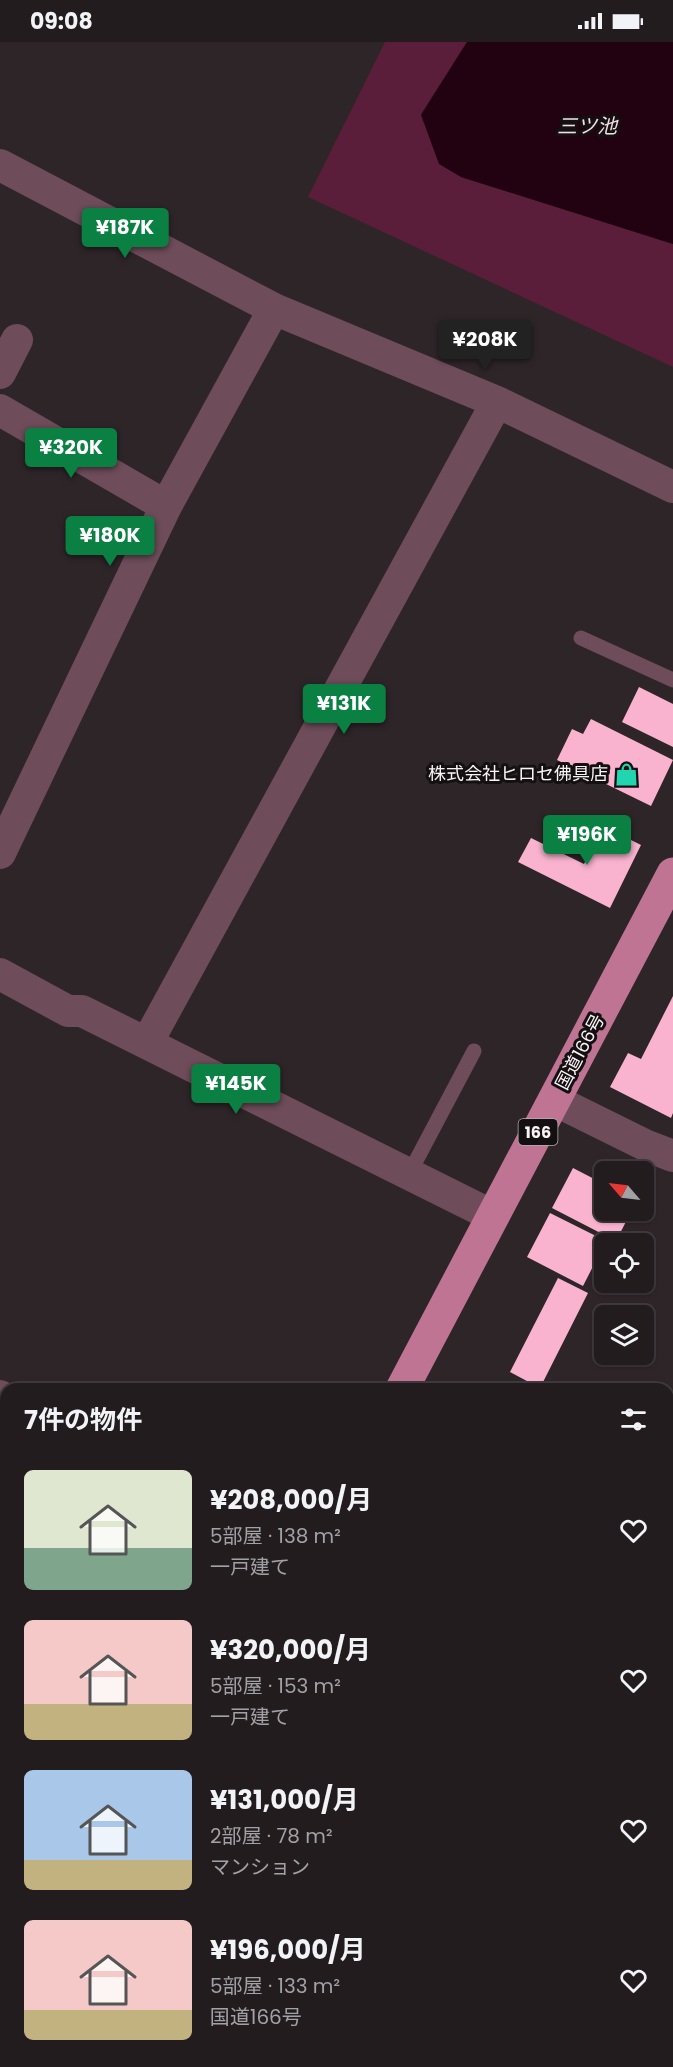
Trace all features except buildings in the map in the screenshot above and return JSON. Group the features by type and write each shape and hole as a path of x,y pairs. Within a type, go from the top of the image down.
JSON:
{"highway":[{"name":"国道166号","path":"405,1383 673,874"}],"street":[{"path":"0,165 273,309 496,402 673,487"},
{"path":"0,853 166,506 273,309"},
{"path":"0,373 17,340"},
{"path":"147,1043 496,402"},
{"path":"0,410 166,506"},
{"path":"0,974 68,1011 82,1011 493,1216"},
{"path":"554,1100 647,1146 673,1156"}],"lane":[{"path":"581,638 673,680"},
{"path":"409,1174 474,1051"}],"shaded area":[{"path":"385,42 467,42 421,114 461,177 673,244 673,367 308,197"}],"water":[{"name":"三ツ池","path":"467,42 673,42 673,244 461,177 439,164 421,115"}],"place":[{"name":"株式会社ヒロセ佛具店","path":"626,774"}]}
